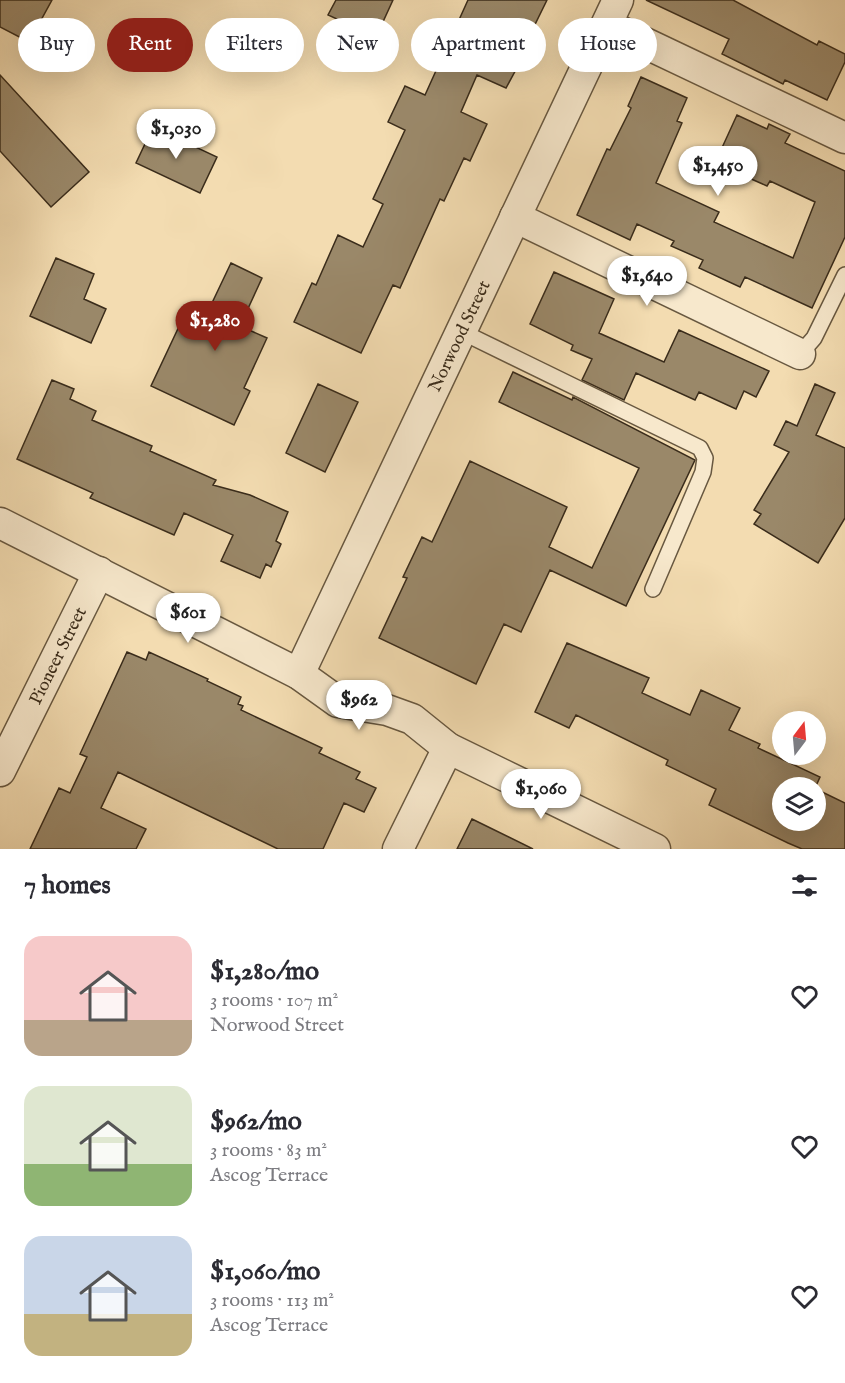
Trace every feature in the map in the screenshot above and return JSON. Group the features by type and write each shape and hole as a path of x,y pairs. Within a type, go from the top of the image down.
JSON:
{"street":[{"path":"613,12 845,138"},
{"name":"Norwood Street","path":"300,674 460,331 613,12"},
{"path":"515,217 800,354"},
{"path":"0,523 300,674 338,702 387,710 412,719 448,748 655,849"},
{"name":"Pioneer Street","path":"0,771 99,572"},
{"path":"398,849 448,748"}],"lane":[{"path":"800,354 814,338 845,275"},
{"path":"460,331 700,448 705,458 703,472 653,589"}],"building":[{"path":"0,0 52,0 42,18 18,18 18,36 0,27"},
{"path":"336,0 393,0 385,18 335,18 328,15"},
{"path":"468,0 547,0 538,18 460,18"},
{"path":"646,0 733,0 817,45 819,41 845,54 845,62 827,100 785,80 783,84 722,54 729,39"},
{"path":"435,72 515,72 506,88 477,75 461,112 487,124 470,161 464,158 444,201 440,199 400,288 393,285 361,353 294,322 312,283 316,285 338,235 363,247 383,204 373,199 405,130 388,122 405,86 425,95"},
{"path":"0,75 89,172 51,207 0,151"},
{"path":"641,77 687,98 677,121 682,123 656,183 719,212 714,222 793,258 815,202 770,181 767,186 715,163 737,115 767,129 769,124 790,134 785,143 845,171 845,237 812,308 745,277 740,287 699,268 703,260 671,246 674,241 637,224 630,240 577,215 607,149 610,150 631,108 628,106"},
{"path":"153,127 217,157 200,193 136,163"},
{"path":"56,258 94,274 84,299 106,309 91,343 30,316"},
{"path":"231,263 262,278 240,326 267,338 244,388 250,391 234,425 151,386 183,318 201,326"},
{"path":"554,272 614,299 599,333 664,362 679,330 769,371 756,397 744,391 736,409 699,392 695,400 636,373 624,400 582,380 592,359 571,350 573,345 530,324"},
{"path":"513,372 572,400 573,397 695,460 626,606 550,570 521,632 504,624 476,684 379,638 407,578 403,577 422,537 432,542 470,461 567,507 549,547 592,568 639,468 499,402"},
{"path":"52,380 74,389 70,399 96,411 92,420 152,446 150,451 216,480 213,485 250,495 288,512 276,541 281,544 271,567 266,564 260,578 221,561 233,535 184,513 174,535 90,498 93,493 17,459"},
{"path":"318,384 358,402 325,472 286,453"},
{"path":"815,384 835,393 816,435 845,448 845,518 818,563 754,524 761,514 754,510 789,452 774,445 786,421 797,426"},
{"path":"567,643 649,678 642,693 690,715 701,690 740,708 729,730 760,744 758,748 772,755 772,765 794,765 820,777 772,777 772,831 826,831 826,794 845,803 845,849 802,849 788,843 709,805 716,789 666,765 668,760 576,715 569,728 535,712"},
{"path":"127,652 146,660 149,652 208,679 207,681 241,697 238,704 243,706 241,710 322,748 319,753 360,772 356,779 376,788 364,812 344,803 323,849 278,849 118,772 101,808 146,829 136,849 30,849 59,788 70,793 87,757 80,754"},
{"path":"472,819 533,849 457,849"}]}
